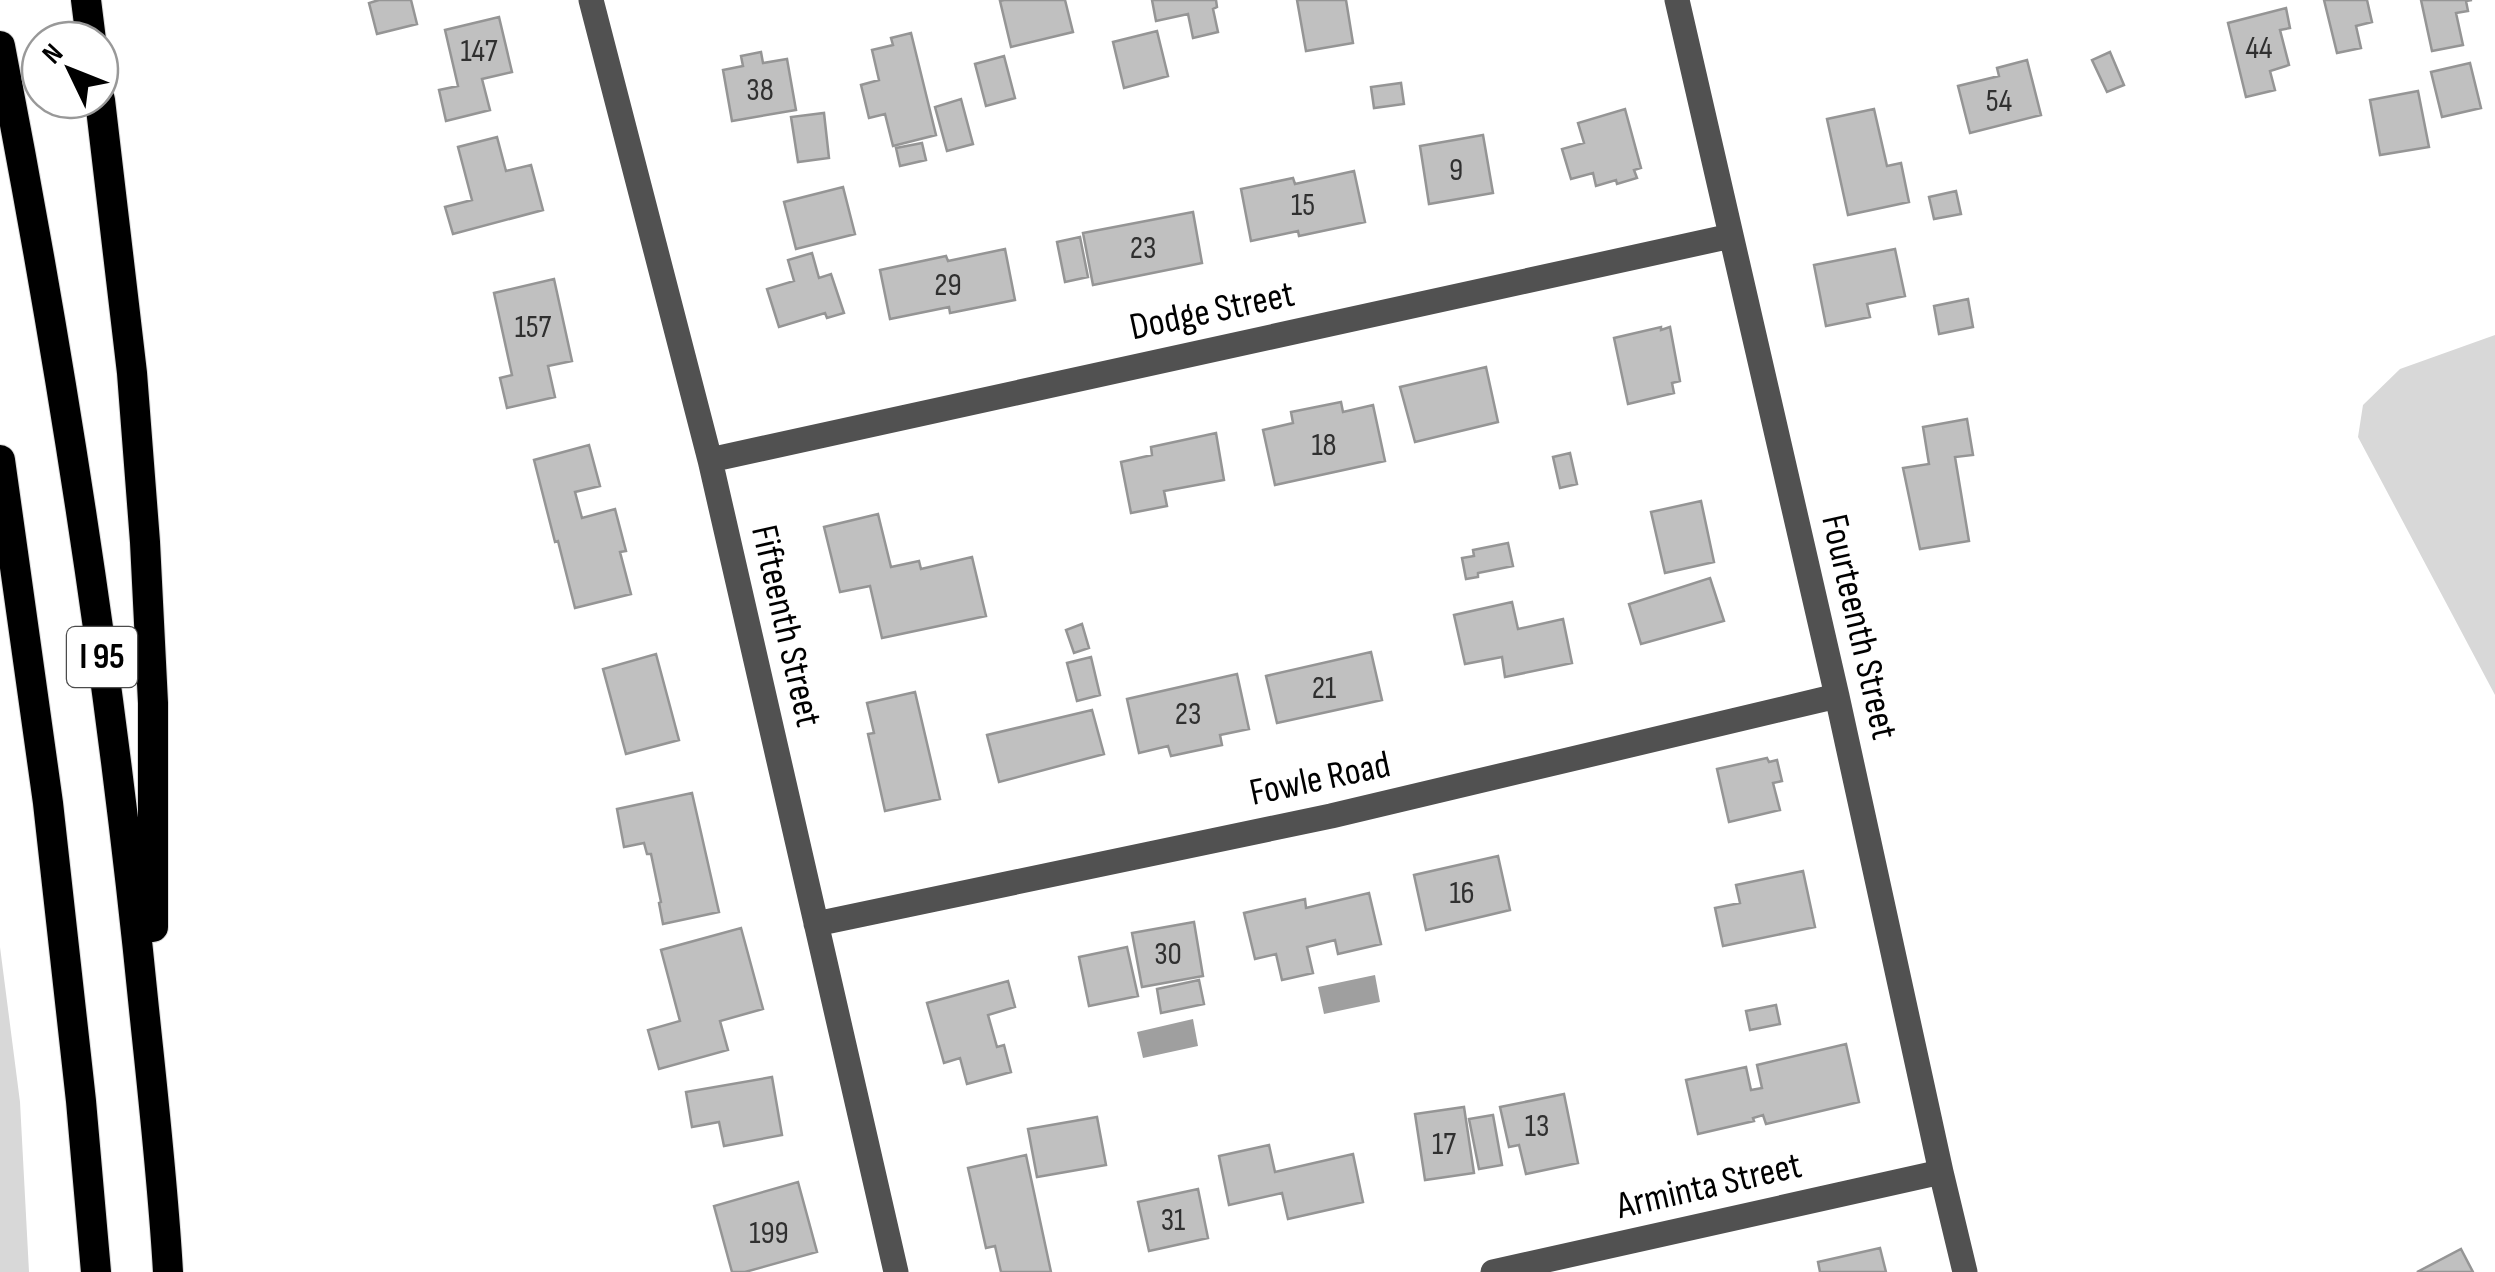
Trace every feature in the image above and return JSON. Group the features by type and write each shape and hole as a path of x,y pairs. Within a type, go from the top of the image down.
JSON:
{"highway":[{"name":"I 95","path":"0,46 48,302 118,766 168,1272"},
{"path":"103,120 138,445 154,703 152,1084"},
{"name":"I 95","path":"0,460 50,822 96,1272"}],"street":[{"name":"Fourteenth Street","path":"1677,0 1966,1272"},
{"name":"Fifteenth Street","path":"596,1 710,460 896,1272"},
{"name":"Dodge Street","path":"710,460 1731,236"},
{"name":"Fowle Road","path":"816,924 1331,816 1837,696"},
{"name":"Arminta Street","path":"1493,1272 1941,1172"}],"shaded area":[{"path":"2495,335 2495,695 2358,437 2363,405 2400,369"},
{"path":"0,947 20,1102 29,1272 0,1272"},
{"path":"1375,975 1380,1002 1324,1014 1318,987"},
{"path":"1193,1019 1198,1046 1143,1058 1137,1032"}],"building":[{"path":"411,0 417,24 377,34 369,3"},
{"path":"1065,0 1073,32 1011,47 1000,1"},
{"path":"1152,0 1216,0 1217,7 1213,9 1218,32 1193,38 1188,14 1156,21"},
{"path":"1297,0 1346,0 1353,43 1306,51"},
{"path":"2324,0 2367,0 2372,22 2356,26 2361,48 2337,53"},
{"path":"2421,0 2472,0 2466,1 2468,11 2456,13 2463,45 2432,51"},
{"path":"2286,8 2290,28 2280,30 2289,65 2270,71 2275,90 2246,97 2228,23"},
{"path":"499,17 512,72 482,79 490,110 446,121 439,90 458,86 445,30"},
{"path":"1157,31 1168,76 1124,88 1113,42"},
{"path":"911,33 936,135 893,146 885,114 869,118 861,85 879,80 872,50 893,45 891,38"},
{"path":"761,52 763,63 787,59 796,110 732,121 723,70 743,66 741,56"},
{"path":"2110,52 2124,85 2107,92 2092,60"},
{"path":"1004,56 1015,98 986,106 975,64"},
{"path":"2027,60 2041,115 1970,133 1958,86 1999,76 1997,68"},
{"path":"2470,63 2481,108 2442,117 2431,72"},
{"path":"1401,83 1404,104 1374,108 1371,87"},
{"path":"2418,91 2429,147 2380,155 2370,100"},
{"path":"961,99 973,144 947,151 935,107"},
{"path":"1625,109 1641,168 1634,170 1637,178 1596,186 1593,173 1571,179 1562,149 1584,143 1578,123"},
{"path":"1874,109 1887,166 1901,163 1909,202 1848,215 1827,119"},
{"path":"824,113 829,158 798,162 791,117"},
{"path":"1483,135 1493,193 1429,204 1420,146"},
{"path":"497,137 506,171 531,165 543,210 453,234 445,207 472,200 458,147"},
{"path":"922,143 926,160 900,166 896,148"},
{"path":"1354,171 1365,222 1251,241 1241,189 1293,178 1295,184"},
{"path":"843,187 855,234 796,249 784,202"},
{"path":"1956,191 1961,214 1934,219 1929,197"},
{"path":"1193,212 1202,263 1093,285 1083,233"},
{"path":"1080,237 1088,277 1065,282 1057,242"},
{"path":"1005,249 1015,300 950,313 949,307 890,319 880,270"},
{"path":"1895,249 1905,296 1867,304 1870,317 1826,326 1814,265"},
{"path":"812,253 819,278 831,274 844,313 827,318 825,313 779,327 767,289 794,281 788,260"},
{"path":"554,279 572,361 548,366 555,397 507,408 500,378 512,375 494,293"},
{"path":"1968,299 1973,327 1939,334 1934,306"},
{"path":"1670,327 1680,381 1672,383 1674,393 1628,404 1614,338"},
{"path":"1486,367 1498,422 1415,442 1400,387"},
{"path":"1341,402 1343,412 1373,405 1385,461 1275,485 1263,430 1293,423 1291,412"},
{"path":"1967,419 1973,455 1955,457 1969,541 1920,549 1903,468 1929,464 1923,427"},
{"path":"1216,433 1224,480 1164,491 1167,506 1131,513 1121,462 1152,455 1151,447"},
{"path":"589,445 600,486 575,492 582,518 615,509 626,551 620,552 631,594 575,608 534,460"},
{"path":"1570,453 1577,484 1560,488 1553,457"},
{"path":"1701,501 1714,562 1665,573 1651,512"},
{"path":"878,514 891,567 919,561 921,569 972,557 986,616 882,638 870,586 840,592 824,527"},
{"path":"1508,543 1513,566 1466,579 1462,558 1474,556 1473,550"},
{"path":"1710,578 1724,621 1641,644 1629,604"},
{"path":"1512,602 1518,629 1563,619 1572,663 1505,677 1502,657 1465,664 1454,615"},
{"path":"1082,624 1089,648 1074,653 1066,630"},
{"path":"1371,652 1382,700 1277,723 1266,676"},
{"path":"656,654 679,740 626,754 603,669"},
{"path":"1091,657 1100,695 1077,701 1067,663"},
{"path":"1237,674 1249,729 1220,735 1222,745 1171,756 1168,746 1139,753 1127,699"},
{"path":"915,692 940,799 885,811 868,734 874,733 867,703"},
{"path":"1092,710 1104,754 999,782 987,735"},
{"path":"1767,758 1769,762 1777,760 1782,781 1773,783 1780,810 1729,822 1717,769"},
{"path":"692,793 719,912 663,924 651,854 647,854 644,843 624,847 617,809"},
{"path":"1498,856 1510,910 1426,930 1414,875"},
{"path":"1803,871 1815,927 1723,946 1715,908 1740,903 1736,885"},
{"path":"1369,893 1381,944 1338,954 1335,940 1307,947 1313,973 1282,980 1276,954 1255,959 1244,913 1305,899 1306,908"},
{"path":"1194,922 1203,976 1142,987 1132,933"},
{"path":"741,928 763,1009 720,1021 728,1050 659,1069 648,1030 680,1021 661,950"},
{"path":"1127,947 1138,996 1089,1006 1079,957"},
{"path":"1199,980 1204,1004 1161,1013 1157,989"},
{"path":"1008,981 1015,1007 988,1015 997,1047 1004,1045 1011,1072 967,1084 960,1058 944,1063 927,1003"},
{"path":"1776,1005 1780,1024 1750,1030 1746,1011"},
{"path":"1846,1044 1859,1102 1766,1124 1763,1115 1753,1118 1754,1121 1698,1134 1686,1080 1746,1067 1751,1090 1762,1088 1757,1065"},
{"path":"772,1077 782,1135 724,1146 719,1122 692,1127 686,1092"},
{"path":"1564,1094 1578,1163 1526,1174 1519,1145 1509,1147 1500,1107"},
{"path":"1464,1107 1474,1173 1425,1180 1415,1114"},
{"path":"1493,1115 1502,1165 1479,1169 1469,1119"},
{"path":"1097,1117 1106,1165 1037,1177 1028,1129"},
{"path":"1269,1145 1275,1172 1353,1154 1363,1202 1288,1219 1282,1193 1229,1205 1219,1156"},
{"path":"1026,1155 1051,1272 1001,1272 995,1246 986,1248 968,1168"},
{"path":"798,1182 817,1252 732,1272 714,1206"},
{"path":"1198,1189 1208,1238 1149,1251 1138,1202"},
{"path":"1880,1248 1886,1272 1820,1272 1818,1262"},
{"path":"2461,1249 2473,1272 2417,1272"}]}
